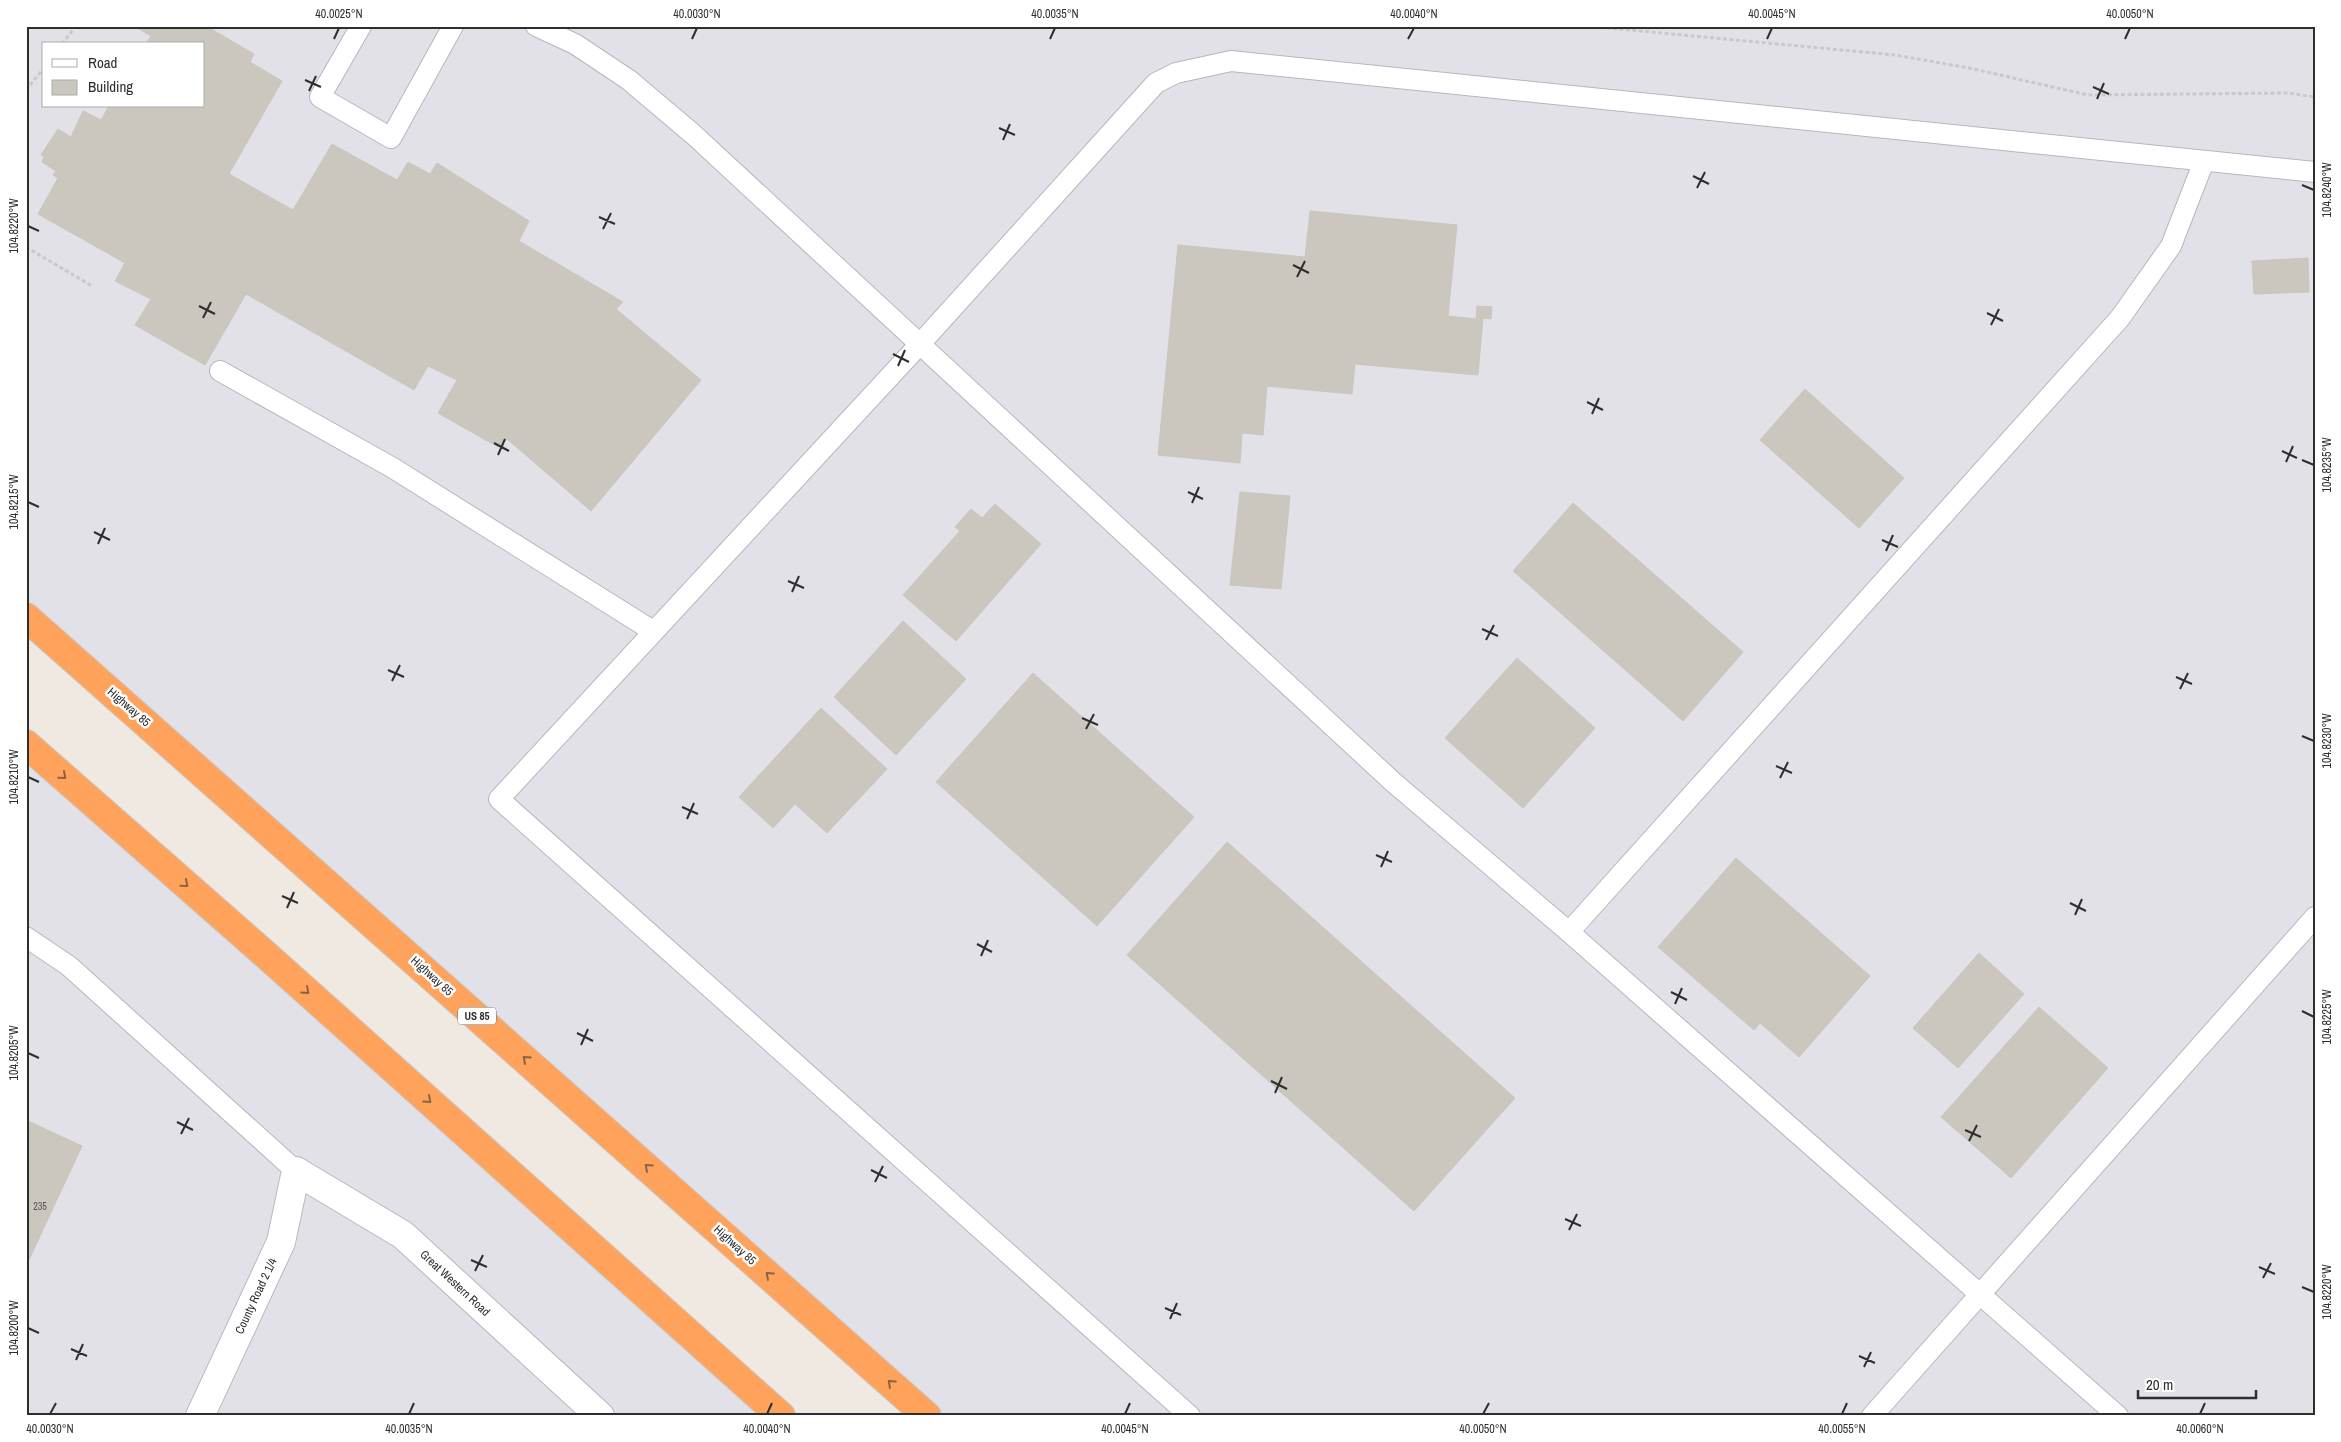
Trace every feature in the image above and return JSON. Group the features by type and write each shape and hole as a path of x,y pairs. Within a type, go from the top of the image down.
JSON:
{"highway":[{"name":"Highway 85","path":"26,617 927,1416"},
{"path":"26,744 266,955 781,1416"}],"street":[{"name":"County Road 2 1/4","path":"200,1416 282,1242 296,1171"},
{"name":"Great Western Road","path":"296,1171 403,1235 600,1416"}],"lane":[{"path":"361,26 320,97 391,138 453,26"},
{"path":"536,26 575,44 629,80 701,142 1386,775 1569,932 2118,1416"},
{"path":"1190,1416 499,799 919,345 1156,83 1176,73 1231,62 2315,172"},
{"path":"1569,932 2120,318 2171,246 2204,161"},
{"path":"220,372 393,468 653,632"},
{"path":"1872,1416 2315,917"},
{"path":"26,937 69,966 296,1171"}],"path":[{"path":"64,42 76,26"},
{"path":"1587,26 1895,56 1969,68 2088,95 2288,93 2315,96"},
{"path":"26,90 42,70"},
{"path":"26,247 92,286"}],"shaded area":[{"path":"26,26 2315,26 2315,1416 927,1416 26,617"},
{"path":"26,744 781,1416 26,1416"}],"building":[{"path":"134,26 206,26 254,54 250,62 282,81 229,174 293,210 332,144 397,180 408,162 430,174 437,163 529,221 519,241 623,302 616,309 701,380 591,511 507,439 498,447 438,413 457,380 428,366 414,390 246,294 205,365 135,325 151,299 115,281 125,263 38,214 58,178 53,175 56,171 42,162 44,156 41,155 58,129 71,137 83,111 101,120 108,108 205,108 205,42 147,42 151,36"},
{"path":"1310,211 1457,225 1448,316 1476,319 1477,306 1492,307 1491,319 1483,318 1478,375 1355,364 1352,394 1267,386 1263,435 1242,433 1240,463 1158,455 1178,245 1305,257"},
{"path":"2308,258 2309,292 2254,294 2252,261"},
{"path":"1805,389 1904,478 1859,528 1760,440"},
{"path":"1240,492 1290,496 1281,589 1230,585"},
{"path":"1573,503 1743,652 1683,721 1513,571"},
{"path":"995,504 1041,544 956,641 903,595 960,531 955,527 971,509 982,518"},
{"path":"903,621 966,679 896,755 834,697"},
{"path":"1517,658 1595,728 1523,808 1445,738"},
{"path":"1033,673 1194,817 1097,926 936,782"},
{"path":"821,708 887,769 827,833 795,804 773,828 739,797"},
{"path":"1227,842 1515,1098 1414,1211 1127,955"},
{"path":"1736,858 1870,976 1799,1057 1760,1023 1754,1030 1658,947"},
{"path":"1979,953 2024,994 1958,1068 1913,1028"},
{"path":"2039,1007 2108,1068 2011,1178 1941,1117"},
{"path":"26,1120 82,1146 26,1266"}]}
